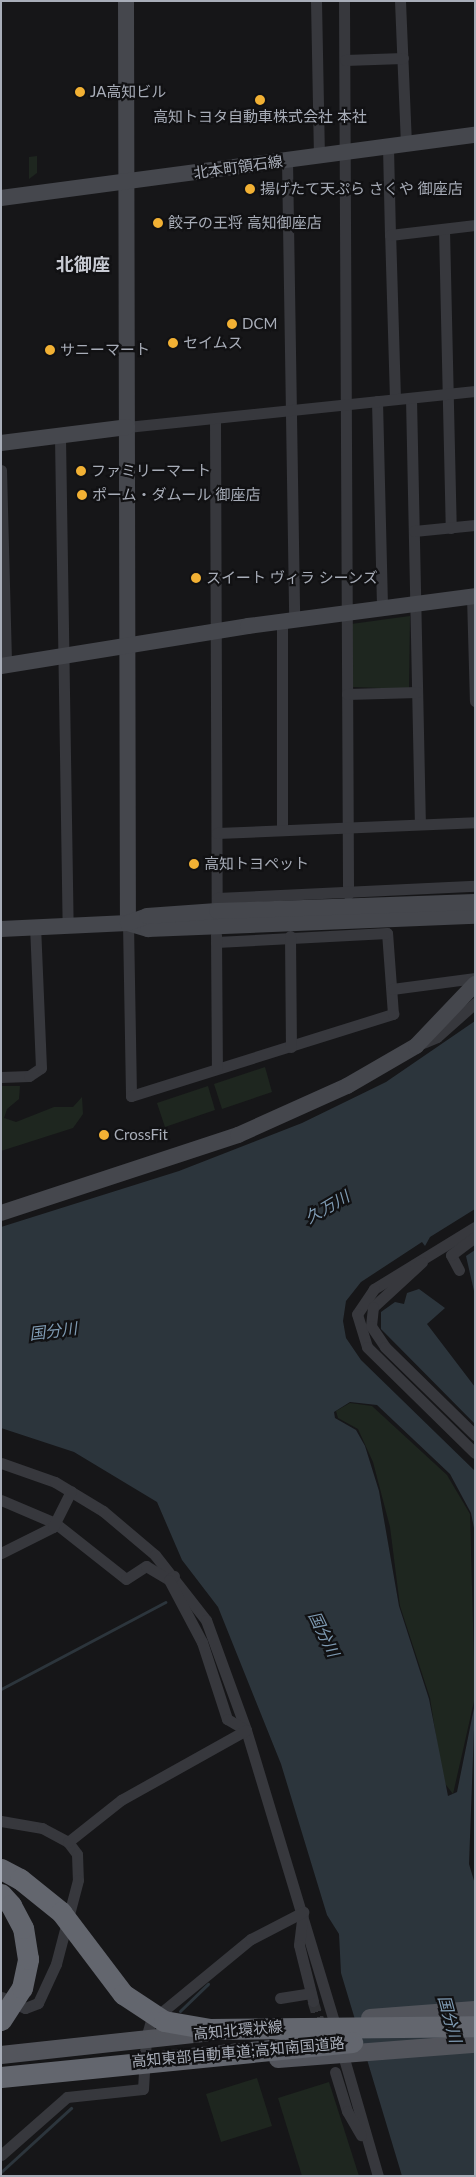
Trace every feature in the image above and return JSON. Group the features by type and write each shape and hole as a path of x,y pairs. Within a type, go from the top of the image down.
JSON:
{"highway":[{"path":"1,1869 20,1878 61,1912 123,1994 164,2021 210,2029 475,2026"},
{"path":"1,2020 22,1988 28,1959 23,1928 6,1899"},
{"name":"高知東部自動車道;高知南国道路","path":"1,2076 150,2064 475,2030"},
{"path":"1,2086 150,2064"}],"main road":[{"name":"高知北環状線","path":"1,2054 146,2038 475,2010"},
{"name":"高知北環状線","path":"150,2064 345,2055 475,2044"}],"street":[{"path":"126,1 129,1094 139,1095 217,1068 291,1047 393,1014 387,933 290,936 216,920"},
{"path":"316,1 319,156"},
{"path":"344,1 348,894"},
{"path":"400,1 406,145"},
{"path":"345,60 403,58"},
{"name":"北本町領石線","path":"1,198 475,135"},
{"path":"388,147 395,399"},
{"path":"282,830 288,621 291,410 287,160"},
{"path":"390,235 475,225"},
{"path":"444,229 451,528"},
{"path":"1,444 127,427 475,391"},
{"path":"411,398 420,824"},
{"path":"378,401 382,608"},
{"path":"215,418 217,1068"},
{"path":"60,437 68,926"},
{"path":"1,470 4,666 64,654 473,596 475,701"},
{"path":"414,531 475,525"},
{"path":"347,694 417,692"},
{"path":"217,833 475,822"},
{"path":"216,920 348,894 475,886"},
{"path":"1,929 128,923 148,929 216,920 475,902"},
{"path":"216,920 475,916"},
{"path":"1,1077 29,1076 41,1068 35,927"},
{"path":"290,936 291,1047"},
{"path":"392,989 475,978"},
{"path":"416,1046 475,984"},
{"path":"1,1213 238,1135 347,1086 416,1046 438,1037 475,1003"},
{"path":"475,1227 368,1295 359,1306 359,1331 374,1355 475,1453"},
{"path":"459,1270 451,1255 475,1237"},
{"path":"425,1257 374,1307 371,1326 381,1343 475,1435"},
{"path":"1,1463 72,1491 125,1528 206,1620 246,1730 337,2021"},
{"path":"1,1553 55,1523 72,1491"},
{"path":"1,1500 55,1523 126,1579 146,1566 171,1578"},
{"path":"68,1842 121,1800 246,1730"},
{"path":"1,1821 42,1828 68,1842 77,1854 78,1880 56,1964 33,2007 1,1997"},
{"path":"280,1998 312,1997 300,1945 303,1912"},
{"path":"1,2155 68,2097 144,2089 150,2064 146,2038 152,2021 217,1964 279,1921 303,1912"},
{"path":"345,2055 378,2176"},
{"path":"335,2072 347,2111 370,2149"}],"shaded area":[{"path":"37,156 37,173 29,179 29,157"},
{"path":"410,616 409,689 352,687 351,624"},
{"path":"265,1067 272,1092 222,1109 214,1084"},
{"path":"1,1086 20,1086 19,1099 7,1109 4,1118 16,1122 54,1107 73,1107 82,1097 83,1114 73,1128 1,1151"},
{"path":"208,1086 215,1110 165,1127 157,1103"},
{"path":"350,1403 372,1406 447,1475 470,1514 475,1697 453,1794 443,1781 430,1698 400,1606 390,1527 373,1462 358,1429 338,1418 336,1411"},
{"path":"257,2078 272,2126 221,2142 206,2094"},
{"path":"329,2082 359,2176 302,2176 278,2098"}],"water":[{"path":"475,1021 475,1209 430,1237 425,1246 422,1242 361,1282 346,1301 343,1321 346,1338 361,1360 475,1471 475,1533 471,1513 450,1474 377,1405 350,1402 334,1412 335,1418 356,1430 365,1446 379,1491 399,1606 429,1699 448,1796 457,1792 475,1703 469,1864 475,1884 475,2176 402,2176 341,1973 339,1934 327,1915 281,1764 218,1607 182,1560 157,1502 74,1452 1,1428 1,1227 179,1171 302,1123 386,1082"},
{"path":"475,1250 475,1290 474,1291 466,1256"},
{"path":"419,1289 445,1308 427,1324 475,1387 475,1424 381,1329 381,1312 395,1302 404,1304 407,1293"}],"waterway":[{"path":"1,1689 165,1602"},
{"path":"180,2011 208,1984"},
{"path":"1,2172 71,2108"}],"tunnel":[{"path":"313,2001 322,2030"}],"place":[{"name":"JA高知ビル","path":"80,92"},
{"name":"高知トヨタ自動車株式会社 本社","path":"260,100"},
{"name":"揚げたて天ぷら さくや 御座店","path":"250,189"},
{"name":"餃子の王将 高知御座店","path":"158,223"},
{"name":"DCM","path":"232,324"},
{"name":"セイムス","path":"173,343"},
{"name":"サニーマート","path":"50,350"},
{"name":"ファミリーマート","path":"81,471"},
{"name":"ポーム・ダムール 御座店","path":"82,495"},
{"name":"スイート ヴィラ シーンズ","path":"196,578"},
{"name":"高知トヨペット","path":"194,864"},
{"name":"CrossFit","path":"104,1135"}],"district":[{"name":"北御座","path":"83,264"}],"water label":[{"name":"久万川","path":"327,1207"},
{"name":"国分川","path":"53,1331"},
{"name":"国分川","path":"324,1634"},
{"name":"国分川","path":"450,2019"}]}
